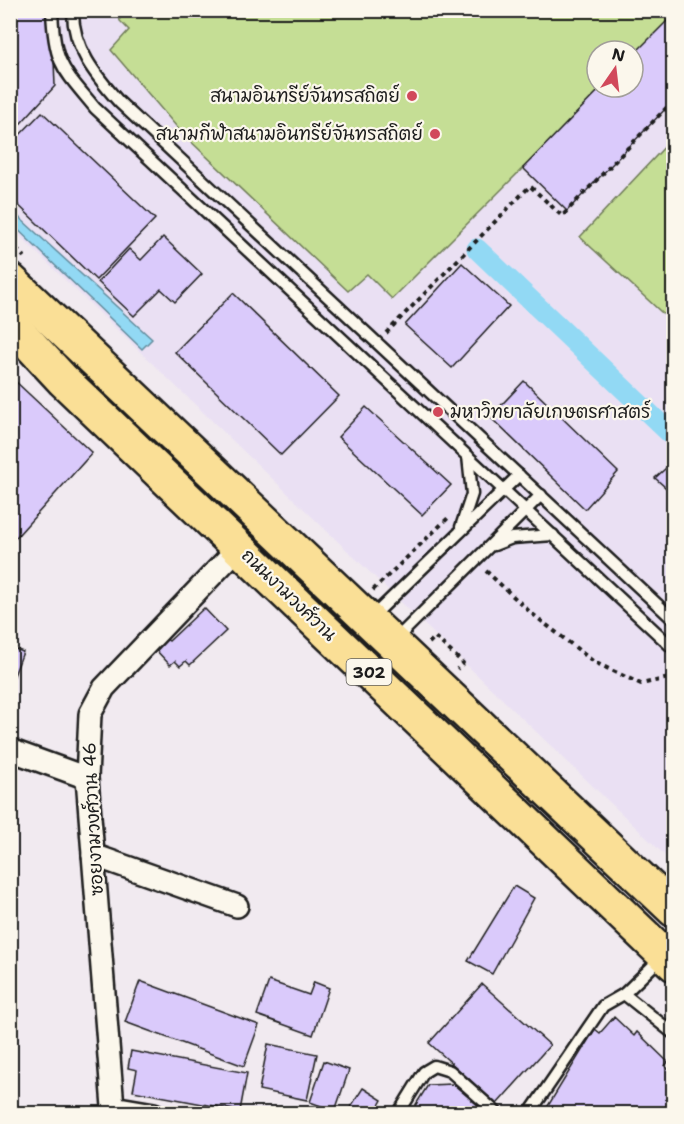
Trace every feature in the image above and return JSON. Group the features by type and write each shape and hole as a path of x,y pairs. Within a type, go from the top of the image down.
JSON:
{"main road":[{"path":"10,264 89,354"},
{"name":"ถนนงามวงศ์วาน","path":"10,279 89,354 370,606 393,643 674,910"},
{"name":"ถนนงามวงศ์วาน","path":"10,323 63,380 669,959"},
{"path":"10,335 63,380"}],"street":[{"name":"ซอยงามวงศ์วาน 46","path":"154,1113 113,1107 87,777 88,729 96,700 104,688 239,547"},
{"path":"10,750 87,777"},
{"path":"93,855 237,906"}],"lane":[{"path":"52,10 53,40 58,62 96,108 674,649"},
{"path":"73,10 78,42 94,74 119,102 674,620"},
{"path":"459,532 472,494 468,456"},
{"path":"370,606 459,532 519,475"},
{"path":"393,643 541,495"},
{"path":"488,548 512,538 553,535"},
{"path":"529,1113 603,1006 624,994 669,959"},
{"path":"624,994 674,1034"},
{"path":"398,1113 424,1072 434,1066 450,1071 498,1113"}],"path":[{"path":"393,343 385,334 530,186 562,216 674,100"},
{"path":"370,606 448,518"},
{"path":"486,571 530,612 594,662 641,684 674,677"},
{"path":"435,637 463,663 457,669"}],"shaded area":[{"name":"มหาวิทยาลัยเกษตรศาสตร์","path":"10,11 673,11 673,863 11,228"}],"green space":[{"name":"สนามกีฬาสนามอินทรีย์จันทรสถิตย์","path":"118,11 673,11 673,100 523,168 392,299 367,274 348,291 182,133 111,50 129,30 120,21"},
{"path":"673,138 673,323 580,237"}],"water":[{"path":"10,209 152,339 142,349 11,223"}],"building":[{"path":"10,10 52,10 55,86 10,135"},
{"path":"674,14 674,100 567,211 523,168 590,99 645,99 645,43"},
{"path":"42,112 155,219 96,280 10,197 10,145"},
{"path":"163,237 202,274 175,302 161,289 134,316 98,282 129,249 141,260"},
{"path":"462,263 509,306 452,368 405,325"},
{"path":"233,293 339,396 281,455 175,352"},
{"path":"14,380 92,453 10,544 10,384"},
{"path":"524,381 618,472 585,509 490,417"},
{"path":"366,407 451,485 422,515 338,437"},
{"path":"674,461 674,495 655,478"},
{"path":"204,608 226,631 190,665 186,661 180,666 175,661 170,665 154,648 165,638 169,641"},
{"path":"10,647 23,652 10,686"},
{"path":"514,886 534,898 492,974 468,961"},
{"path":"140,981 259,1025 244,1066 125,1022"},
{"path":"269,981 309,995 314,982 329,988 313,1035 257,1015"},
{"path":"482,984 550,1045 497,1104 429,1043"},
{"path":"614,1017 634,1036 637,1032 668,1062 665,1066 674,1074 674,1094 669,1099 674,1104 674,1111 671,1114 543,1114 595,1029 600,1033"},
{"path":"268,1044 317,1054 307,1100 259,1090"},
{"path":"131,1051 247,1073 240,1111 133,1091 137,1070 128,1068"},
{"path":"324,1061 349,1070 335,1111 310,1102"},
{"path":"453,1084 488,1114 410,1114 428,1085"},
{"path":"363,1088 382,1100 374,1114 354,1114 355,1112 350,1108"}],"waterway":[{"path":"477,249 674,437"}],"place":[{"name":"สนามอินทรีย์จันทรสถิตย์","path":"412,96"},
{"name":"สนามกีฬาสนามอินทรีย์จันทรสถิตย์","path":"435,134"},
{"name":"มหาวิทยาลัยเกษตรศาสตร์","path":"438,412"}]}
